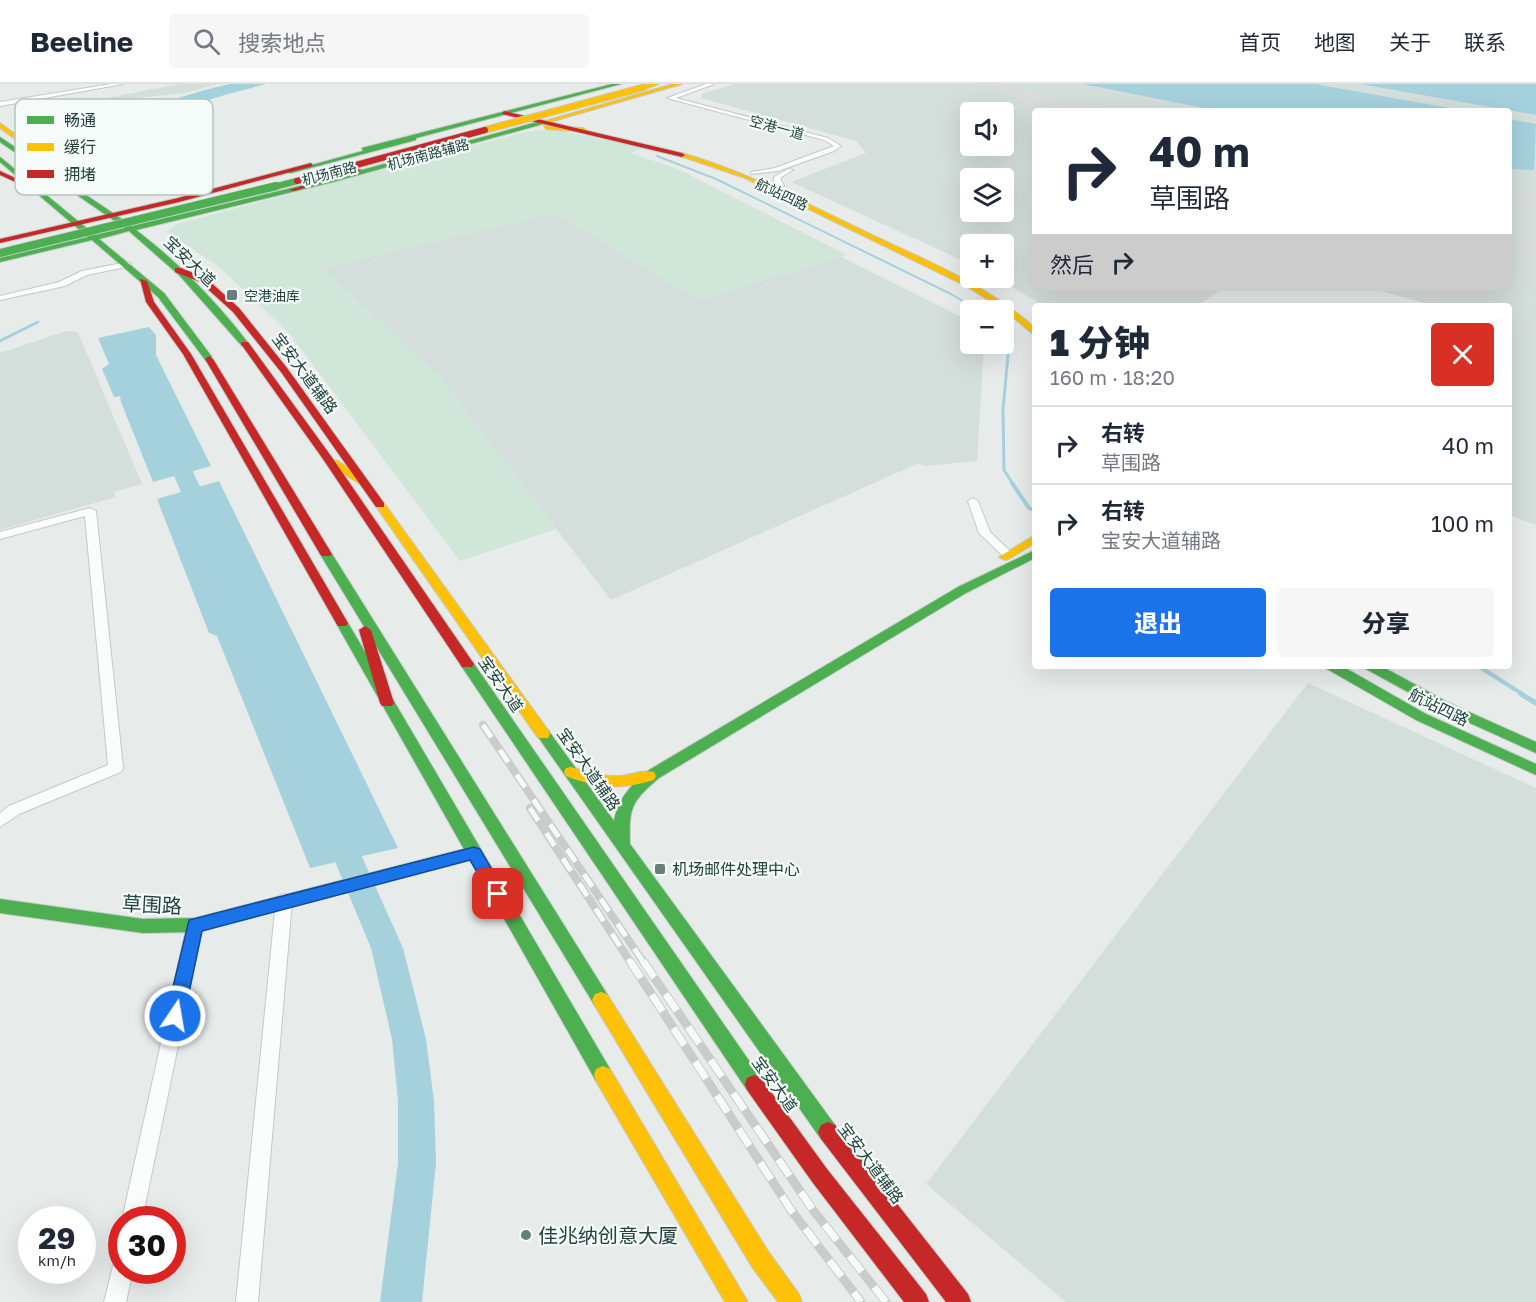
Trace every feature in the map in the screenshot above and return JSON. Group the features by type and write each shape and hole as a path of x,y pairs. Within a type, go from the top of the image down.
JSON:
{"main road":[{"name":"机场南路辅路","path":"213,192 618,84"},
{"name":"机场南路辅路","path":"0,260 292,190 679,84"},
{"path":"289,172 414,139 642,85"},
{"path":"292,190 642,85"},
{"name":"机场南路","path":"2,242 255,186 642,85"},
{"name":"机场南路","path":"0,253 274,188 642,85"},
{"path":"570,96 565,99 566,102 578,106 624,99"},
{"path":"587,129 573,117 597,107"},
{"name":"航站四路","path":"509,112 679,148 753,173 960,270"},
{"path":"0,125 15,136"},
{"path":"501,134 543,127 587,129"},
{"name":"航站四路","path":"587,129 679,153 747,177 971,285 1010,310 1032,330"},
{"name":"宝安大道","path":"0,139 15,150"},
{"path":"0,159 15,172"},
{"path":"0,173 15,180"},
{"path":"43,195 96,238 170,304 213,364 297,508 760,1259 791,1302"},
{"name":"宝安大道","path":"82,195 113,216 178,270 236,333 267,372 724,1043 820,1176 918,1302"},
{"path":"84,195 113,207 179,200"},
{"name":"机场南路辅路","path":"2,242 201,195"},
{"path":"193,197 184,201 183,207 197,210 218,208"},
{"path":"2,242 45,226 52,220 57,206"},
{"path":"158,252 154,239 156,231 162,226 191,215"},
{"path":"0,260 15,249 12,245 2,242"},
{"path":"16,256 78,248 93,250 125,263"},
{"name":"宝安大道辅路","path":"178,270 202,280 230,304 284,370 813,1114 960,1302"},
{"path":"143,281 150,302 187,354 474,853 737,1302"},
{"path":"993,288 1032,314"},
{"path":"327,458 364,482"},
{"path":"962,590 1008,555 1032,544"},
{"path":"571,772 591,781 605,783 634,781 654,774 962,590 1032,545"},
{"path":"357,604 387,703"},
{"name":"航站四路","path":"1337,669 1420,717 1536,770"},
{"name":"航站四路","path":"1376,669 1444,706 1536,748"},
{"path":"623,846 619,829 623,807 654,774"},
{"name":"草围路","path":"0,906 143,926 195,925 474,853"}],"street":[{"path":"40,99 120,84"},
{"name":"空港一道","path":"711,84 670,98 826,140 838,146 776,170 753,173"},
{"name":"空港一道","path":"719,84 680,97 846,146 778,176 776,180 781,186"},
{"path":"2,96 49,88"},
{"path":"0,104 15,101"},
{"path":"0,298 62,284 85,273 125,263"},
{"path":"974,501 985,533 1008,555"},
{"path":"0,536 90,511 116,768 14,810 0,821"},
{"path":"247,1302 284,901"},
{"path":"135,1206 195,925"},
{"path":"115,1302 119,1284"}],"shaded area":[{"path":"179,84 217,84 185,93 130,99 101,99"},
{"path":"735,84 1536,84 1536,525 1512,516 1512,303 1425,303 1380,291 1512,291 1512,108 1032,108 1032,291 1219,291 1201,303 1039,303 1014,288 1014,234 960,234 960,259 791,182 866,153 856,141 701,98 702,94"},
{"path":"556,213 698,300 841,257 960,316 960,354 983,354 977,461 924,466 919,463 611,600 440,378 322,268"},
{"path":"66,331 77,332 79,335 142,484 114,492 116,497 0,530 0,353"},
{"path":"1308,683 1536,788 1536,1302 1066,1302 926,1184"}],"green space":[{"path":"557,130 644,148 630,153 678,169 847,255 698,300 556,213 322,268 440,378 556,529 460,561 289,333 218,266 167,232 176,224 529,131"}],"water":[{"path":"229,84 266,84 212,99 176,99"},
{"path":"1083,84 1315,84 1449,108 1204,108"},
{"path":"1360,84 1536,84 1536,115 1512,111 1512,108 1496,108"},
{"path":"1512,120 1536,124 1534,170 1512,169"},
{"path":"149,327 156,335 156,355 211,466 153,482 120,396 114,397 102,369 109,364 98,338"},
{"path":"219,481 398,848 310,868 217,636 209,633 157,499"}],"waterway":[{"path":"657,156 716,179 961,300"},
{"path":"0,341 38,322"},
{"path":"1008,354 1003,409 1004,470 1013,484"},
{"path":"170,442 204,521"},
{"path":"1012,483 1032,510"},
{"path":"1483,669 1524,695"},
{"path":"1521,694 1536,703"},
{"path":"335,828 387,948 409,1039 416,1101 417,1163 401,1302"}],"taxiway":[{"path":"1004,84 1032,98 1079,108"},
{"path":"1032,135 1028,138 1032,142"},
{"path":"1512,200 1536,205"},
{"path":"1512,252 1524,249 1536,236"}],"railway":[{"path":"483,725 644,963"},
{"path":"530,808 631,963"},
{"path":"630,961 791,1210 861,1302"},
{"path":"643,961 813,1210 886,1302"}],"traffic: fast":[{"path":"364,149 618,84"},
{"path":"0,260 331,181 541,123"},
{"path":"0,139 15,149"},
{"path":"289,172 414,139"},
{"path":"0,159 15,172"},
{"path":"0,253 297,181"},
{"path":"43,195 161,295 209,359"},
{"path":"83,195 160,253 204,297 245,344"},
{"path":"326,554 601,1000"},
{"path":"623,843 621,820 626,803 654,774 962,590 1032,555"},
{"path":"342,623 603,1075"},
{"path":"467,664 754,1084"},
{"path":"1337,669 1421,717 1536,770"},
{"path":"1376,669 1444,706 1536,748"},
{"path":"543,734 828,1132"},
{"path":"0,906 143,926 195,925 474,853"}],"traffic: slow":[{"path":"645,87 656,84"},
{"path":"541,123 679,84"},
{"path":"485,130 645,87"},
{"path":"0,125 15,136"},
{"path":"546,127 583,130"},
{"path":"682,155 747,177 971,285 1010,310 1032,330"},
{"path":"334,463 364,482"},
{"path":"380,505 543,734"},
{"path":"1005,557 1032,540"},
{"path":"571,772 590,779 609,782 649,776"},
{"path":"601,1000 760,1259 791,1302"},
{"path":"603,1075 737,1302"}],"traffic: jam":[{"path":"504,113 682,155"},
{"path":"297,181 485,130"},
{"path":"213,191 311,165"},
{"path":"292,190 359,170"},
{"path":"0,173 15,180"},
{"path":"0,241 198,195"},
{"path":"178,270 203,280 236,310 284,370 380,505"},
{"path":"143,281 150,302 187,354 342,623"},
{"path":"245,344 327,458 467,664"},
{"path":"209,359 326,554"},
{"path":"365,630 387,703"},
{"path":"754,1084 820,1176 918,1302"},
{"path":"828,1132 960,1302"}],"place":[{"name":"空港油库","path":"232,295"},
{"name":"机场邮件处理中心","path":"660,869"},
{"name":"佳兆纳创意大厦","path":"526,1235"}],"route":[{"path":"175,1016 195,925 474,853 498,894"}]}
